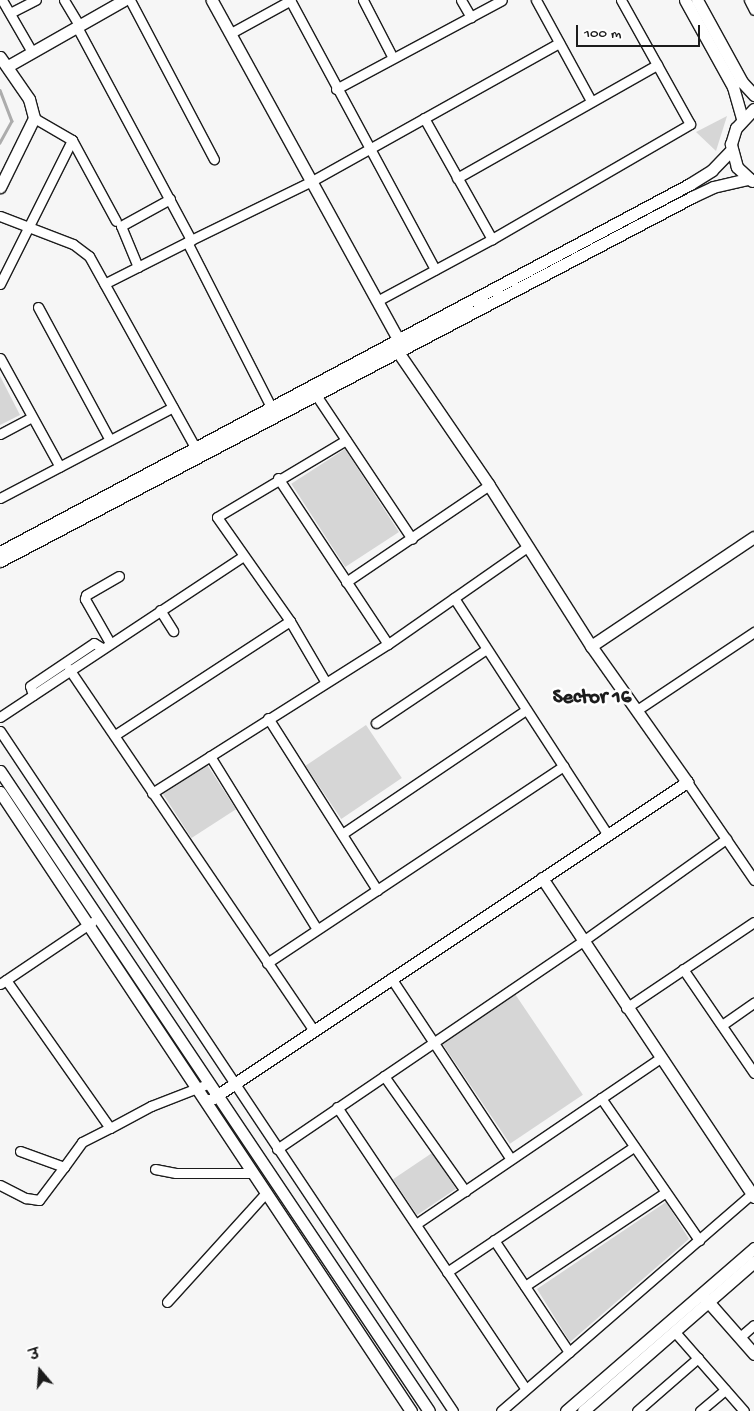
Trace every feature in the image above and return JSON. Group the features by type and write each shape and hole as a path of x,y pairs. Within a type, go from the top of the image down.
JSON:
{"street":[{"path":"2,0 32,52"},
{"path":"10,13 36,0"},
{"path":"64,0 170,200 272,407"},
{"path":"8,66 124,0"},
{"path":"130,0 214,159"},
{"path":"212,0 398,339 398,352 489,485 591,646 754,880"},
{"path":"231,33 291,0 369,150 435,268"},
{"path":"363,0 393,58"},
{"path":"462,0 471,17"},
{"path":"336,88 502,0"},
{"path":"536,0 591,101"},
{"path":"377,301 435,268 492,239 690,124 621,0"},
{"path":"685,0 733,87 742,118"},
{"path":"697,0 742,82 754,95"},
{"path":"104,284 312,181 559,42"},
{"path":"0,57 29,99 34,118 0,187"},
{"path":"458,178 657,65"},
{"path":"751,181 737,167 731,150 734,131 742,118 754,110"},
{"path":"34,118 72,140 116,221"},
{"path":"424,118 492,239"},
{"path":"0,284 72,140"},
{"path":"0,561 313,390 398,339 690,184 712,170 731,150"},
{"path":"0,552 197,452 272,407 398,352 692,196 713,187 751,181"},
{"path":"138,267 121,226 170,200"},
{"path":"0,216 73,244 89,256 197,452"},
{"path":"38,307 110,440"},
{"path":"0,358 60,467"},
{"path":"313,390 412,539"},
{"path":"0,498 173,407"},
{"path":"0,434 32,417"},
{"path":"325,681 290,621 217,517 278,478 346,440"},
{"path":"278,478 388,644"},
{"path":"346,582 489,485"},
{"path":"591,646 754,537"},
{"path":"152,793 325,681 388,644 528,547"},
{"path":"0,717 69,669 243,556"},
{"path":"110,643 85,600 86,596 119,576"},
{"path":"454,598 485,650 608,834"},
{"path":"160,610 173,631"},
{"path":"115,735 290,621"},
{"path":"636,710 754,632"},
{"path":"33,695 29,688 94,642 102,648"},
{"path":"376,723 485,650"},
{"path":"69,669 313,1030"},
{"path":"342,834 526,710"},
{"path":"268,718 378,890"},
{"path":"0,731 232,1084 453,1411"},
{"path":"210,756 317,929"},
{"path":"267,963 563,766"},
{"path":"0,771 198,1089 410,1411"},
{"path":"207,1102 687,782"},
{"path":"0,792 210,1083 429,1411"},
{"path":"277,1149 583,941 726,839"},
{"path":"500,1411 753,1194 626,1008 542,878"},
{"path":"94,921 3,982 110,1128"},
{"path":"626,1008 754,922"},
{"path":"683,969 754,1073"},
{"path":"391,978 511,1159"},
{"path":"722,1025 754,1003"},
{"path":"416,1224 660,1058"},
{"path":"384,1076 465,1191"},
{"path":"0,1185 26,1198 39,1200 82,1142 152,1106 210,1083"},
{"path":"601,1098 699,1240"},
{"path":"337,1107 526,1389"},
{"path":"447,1272 634,1147"},
{"path":"20,1151 64,1167"},
{"path":"155,1169 176,1174 253,1173"},
{"path":"526,1286 666,1192"},
{"path":"167,1302 266,1193"},
{"path":"494,1240 569,1352"},
{"path":"583,1411 674,1332 754,1248"},
{"path":"566,1411 705,1298 754,1262"},
{"path":"705,1298 754,1354"},
{"path":"740,1337 754,1325"},
{"path":"674,1332 744,1411"},
{"path":"637,1411 698,1358"},
{"path":"700,1411 725,1390"}],"shaded area":[{"path":"727,116 716,151 696,132"},
{"path":"0,376 20,415 0,425"},
{"path":"345,449 399,532 345,567 291,484"},
{"path":"366,725 402,778 341,819 305,766"},
{"path":"206,763 236,809 192,838 162,792"},
{"path":"513,991 583,1095 510,1144 440,1040"},
{"path":"432,1153 456,1189 417,1215 393,1179"},
{"path":"666,1202 689,1239 570,1342 537,1289"}],"waterway":[{"path":"0,90 12,121 0,143"}],"district":[{"name":"Sector 16","path":"592,699"}]}
